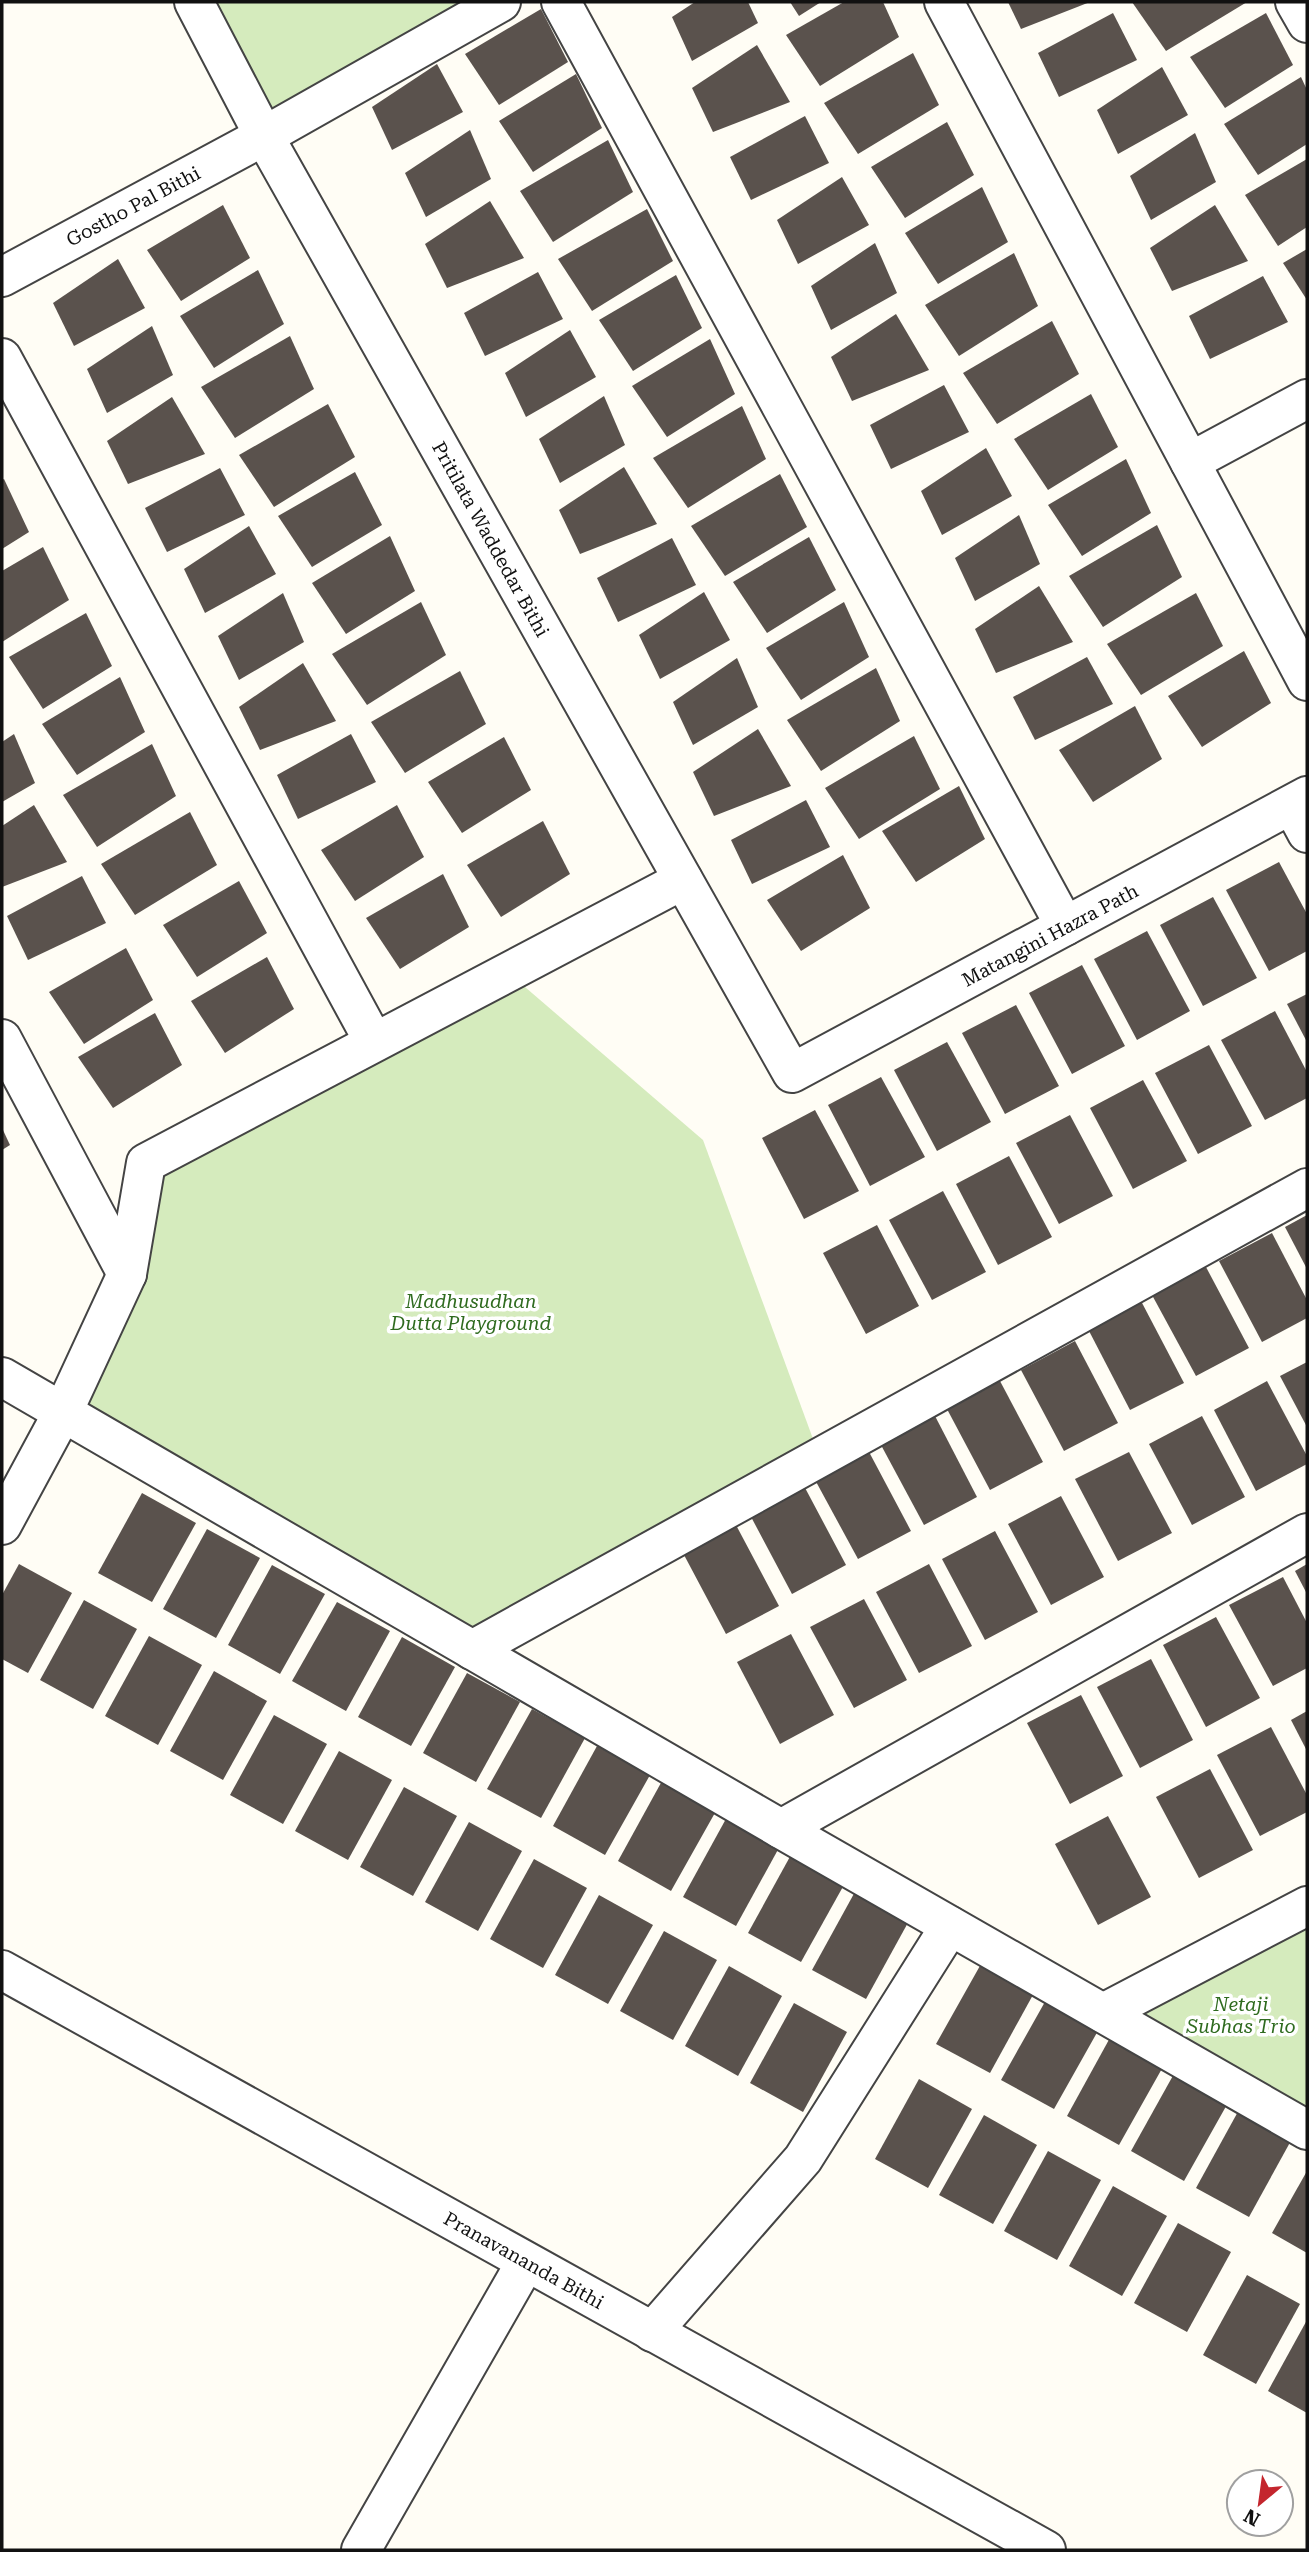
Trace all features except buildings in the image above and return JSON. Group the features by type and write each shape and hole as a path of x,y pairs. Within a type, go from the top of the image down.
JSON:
{"street":[{"name":"Pritilata Waddedar Bithi","path":"194,2 264,136 792,1073"},
{"name":"Gostho Pal Bithi","path":"2,277 264,136 501,2"},
{"path":"561,2 1065,926"},
{"path":"944,2 1307,681"},
{"path":"1295,2 1307,23"},
{"path":"2,358 374,1042"},
{"path":"1190,462 1307,399"},
{"name":"Matangini Hazra Path","path":"792,1073 1065,926 1302,811"},
{"path":"2,1525 63,1412 127,1274 146,1163 683,880"},
{"path":"2,1039 127,1274"},
{"path":"472,1650 1307,1188"},
{"path":"2,1377 781,1829 1307,2130"},
{"path":"781,1829 1307,1533"},
{"path":"1103,2013 1307,1906"},
{"path":"652,2332 803,2160 950,1926"},
{"name":"Pranavananda Bithi","path":"2,1970 1046,2550"},
{"path":"361,2550 526,2262"}],"green space":[{"path":"204,2 497,2 271,124"},
{"name":"Madhusudhan Dutta Playground","path":"518,981 703,1140 816,1447 475,1635 69,1400 162,1155"},
{"name":"Netaji Subhas Trio","path":"1307,1906 1307,2130 1103,2013"}]}
